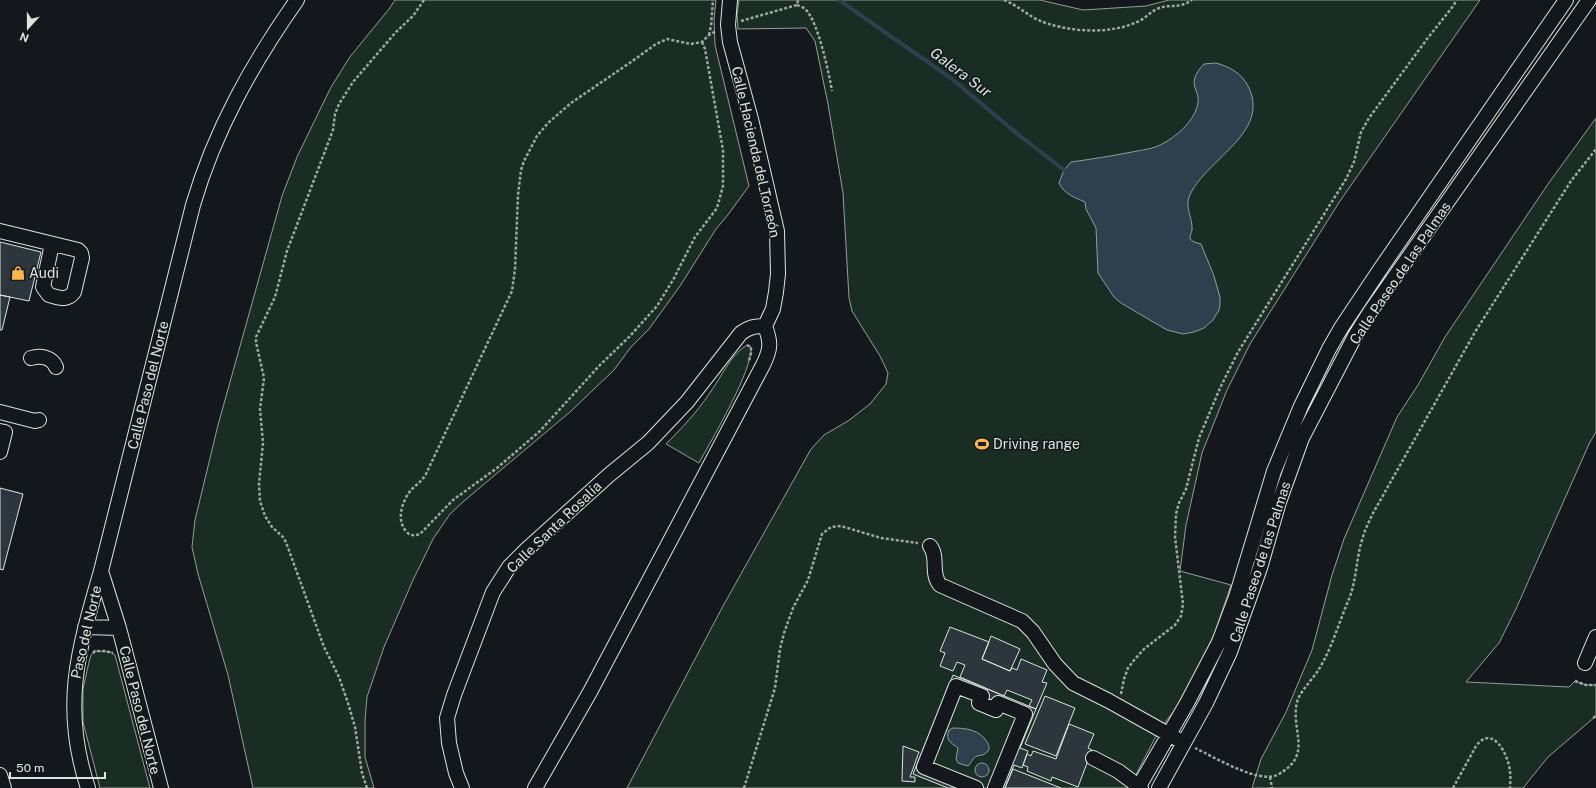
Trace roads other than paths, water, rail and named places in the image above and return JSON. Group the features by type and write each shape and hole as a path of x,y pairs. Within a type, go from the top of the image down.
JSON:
{"street":[{"name":"Calle Paso del Norte","path":"161,788 119,628 101,571 188,226 204,170 226,117 249,74 297,0"},
{"name":"Calle Hacienda del Torreón","path":"730,0 728,25 730,42 751,119 777,231 778,274 776,292 773,309 765,326"},
{"name":"Calle Paseo de las Palmas","path":"1139,787 1219,642 1236,597 1274,471 1301,406 1323,361 1341,328 1360,299 1566,0"},
{"name":"Calle Paseo de las Palmas","path":"1159,788 1206,703 1230,652 1260,568 1279,502 1302,438 1355,336 1370,312 1589,0"},
{"path":"0,232 52,244"},
{"path":"535,788 590,692 763,365 770,346 769,337 765,326"},
{"name":"Calle Santa Rosalía","path":"462,788 456,774 449,743 448,718 454,695 493,592 505,574 526,550 609,475 648,443 687,402 741,333 748,328 765,326"},
{"path":"31,358 37,356 50,360 56,367"},
{"path":"0,412 35,422 40,420"},
{"path":"0,431 5,432 0,452"},
{"path":"930,546 934,554 935,576 940,585 1022,621 1033,632 1067,679 1079,688 1118,706 1184,743"},
{"name":"Paso del Norte","path":"88,788 75,740 73,707 74,687 77,660 101,571"},
{"path":"85,627 119,628"},
{"path":"1585,663 1596,637"},
{"path":"976,788 924,767 956,686 982,696 979,703 996,710 998,703 1025,714 995,788"},
{"path":"1093,758 1118,771 1139,787"},
{"path":"0,775 4,788"}],"water":[{"path":"1216,63 1235,71 1243,78 1249,88 1253,104 1251,119 1243,133 1197,184 1189,197 1188,205 1192,226 1190,239 1201,244 1214,276 1220,297 1220,304 1219,310 1213,320 1204,328 1183,334 1167,330 1121,303 1114,297 1098,273 1096,228 1086,209 1085,202 1067,193 1059,183 1064,170 1071,162 1147,149 1159,146 1173,137 1188,123 1195,113 1198,96 1194,83 1198,71 1204,64"},
{"path":"953,728 963,728 977,732 988,744 988,751 985,754 973,759 968,766 958,763 956,759 958,748 948,739 949,730"},
{"path":"979,763 985,763 989,767 989,773 985,777 979,777 975,773 975,767"}],"waterway":[{"name":"Galera Sur","path":"839,0 952,79 1020,136 1064,170"}],"place":[{"name":"Audi","path":"18,273"},
{"name":"Driving range","path":"982,444"}]}
